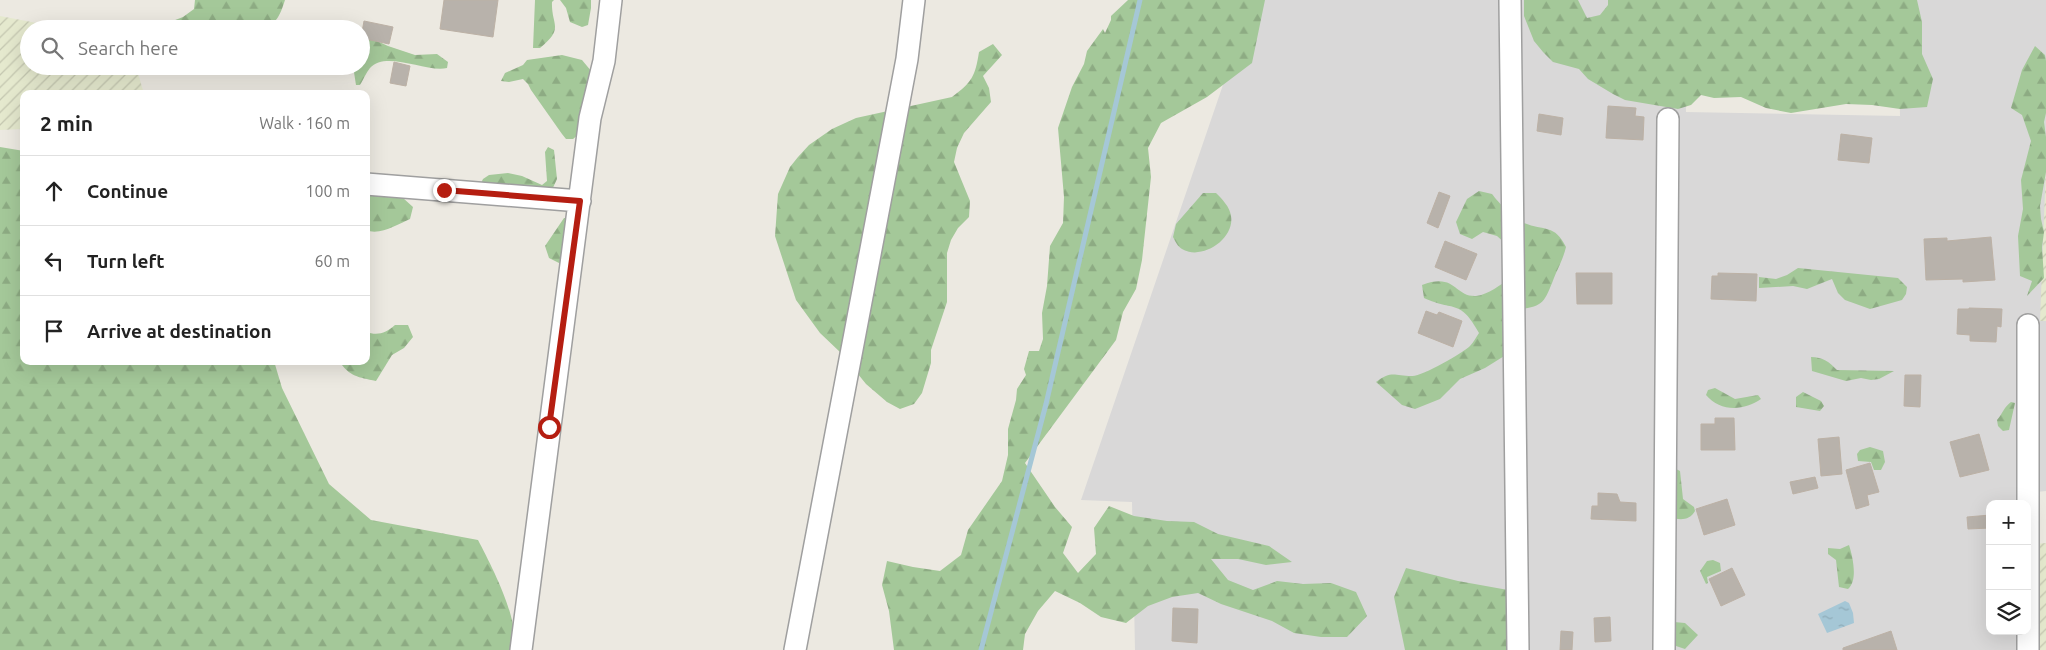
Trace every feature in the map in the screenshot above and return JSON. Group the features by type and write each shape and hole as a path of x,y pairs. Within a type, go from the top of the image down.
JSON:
{"street":[{"path":"521,650 590,118 604,62 611,0"},
{"path":"795,650 907,59 914,0"},
{"path":"1510,0 1518,650"},
{"path":"1664,650 1668,119"},
{"path":"370,184 580,201"},
{"path":"2028,325 2028,650"}],"shaded area":[{"path":"1252,0 1683,0 1686,112 1900,116 1898,0 2046,0 2046,491 2036,492 2031,591 2031,500 1986,500 1986,635 2029,635 2028,650 1135,650 1132,502 1081,500"}],"green space":[{"path":"195,0 285,0 276,20 175,20 194,9"},
{"path":"535,0 554,0 552,2 552,10 555,31 540,48 533,48"},
{"path":"560,0 591,0 588,25 582,27 570,22 566,8"},
{"path":"1128,0 1265,0 1252,63 1207,97 1161,123 1148,148 1151,177 1142,260 1136,289 1123,312 1116,340 1025,463 1055,507 1072,527 1063,553 1078,573 1096,554 1094,528 1109,506 1134,516 1167,521 1194,522 1218,534 1269,546 1292,562 1266,565 1238,559 1211,559 1228,580 1253,590 1277,581 1303,584 1331,583 1356,592 1367,616 1347,637 1321,637 1294,633 1272,621 1221,604 1198,593 1172,597 1148,606 1126,623 1101,617 1080,603 1055,591 1038,611 1025,634 1023,650 894,650 889,611 882,585 887,561 940,571 961,555 968,530 1002,481 1008,455 1008,429 1017,389 1026,375 1024,369 1029,351 1039,351 1043,339 1042,313 1047,286 1050,246 1063,223 1064,197 1058,128 1072,87 1084,64 1087,51 1103,29 1105,33 1111,16"},
{"path":"1524,0 1578,0 1587,18 1600,15 1608,5 1608,0 1917,0 1922,22 1922,54 1933,79 1927,107 1900,109 1846,104 1791,113 1766,108 1741,97 1714,98 1701,95 1691,105 1678,109 1625,100 1588,79 1579,69 1553,62 1534,41 1524,16"},
{"path":"0,16 21,20 20,75 139,75 143,90 20,90 20,129 0,130"},
{"path":"370,40 375,40 415,55 437,54 448,62 447,68 439,69 396,61 377,63 370,68"},
{"path":"993,44 1002,55 983,76 989,88 991,102 964,133 957,148 954,162 970,201 969,217 958,228 951,240 947,253 947,302 931,350 931,363 922,393 914,404 900,409 887,402 866,384 841,353 820,333 796,300 775,236 778,194 790,167 809,145 832,129 856,118 952,97 968,83 974,73 979,52"},
{"path":"2035,46 2045,55 2046,61 2046,113 2044,122 2046,172 2040,206 2044,232 2042,247 2044,278 2027,296 2032,281 2020,276 2018,236 2023,209 2021,180 2031,141 2022,115 2011,108 2022,70"},
{"path":"562,55 582,60 592,72 579,134 573,139 566,139 523,79 509,82 501,81 505,73 523,65 527,60"},
{"path":"354,75 365,75 360,85 356,85"},
{"path":"0,147 20,150 20,365 275,365 282,388 329,484 371,520 478,540 504,594 515,638 514,650 0,650"},
{"path":"548,147 554,150 557,179 551,192 480,185 483,179 489,175 508,173 522,176 542,185 547,181 545,152"},
{"path":"2046,165 2046,321 2040,321"},
{"path":"1479,191 1492,194 1520,221 1553,231 1566,247 1563,257 1542,302 1531,307 1510,311 1502,322 1510,335 1509,353 1485,368 1460,379 1440,399 1415,409 1402,405 1376,382 1393,374 1412,376 1432,369 1466,349 1479,333 1467,315 1461,310 1424,298 1422,285 1442,281 1454,286 1463,293 1476,296 1490,291 1511,278 1506,244 1497,236 1483,232 1472,239 1460,234 1456,222 1467,199"},
{"path":"391,193 403,198 413,207 410,219 377,232 370,231 370,196"},
{"path":"1203,193 1216,193 1223,201 1231,216 1231,225 1223,240 1216,246 1199,252 1190,252 1181,248 1173,237 1176,224"},
{"path":"564,218 568,218 561,264 549,258 545,246"},
{"path":"1798,268 1898,278 1907,287 1906,294 1902,300 1870,309 1845,300 1838,293 1832,279 1807,289 1793,286 1759,288 1759,277 1776,279"},
{"path":"395,325 408,325 413,337 404,348 392,355 376,381 359,377 342,365 370,365 370,333 382,333"},
{"path":"1811,357 1826,361 1837,370 1894,371 1879,379 1861,378 1846,381 1812,371"},
{"path":"1715,388 1735,399 1758,395 1761,399 1747,406 1725,407 1712,401 1706,395 1708,390"},
{"path":"1803,392 1821,401 1824,406 1820,411 1796,407 1796,397"},
{"path":"2011,402 2015,403 2009,430 2003,431 1998,426 1997,420"},
{"path":"1870,447 1883,451 1885,462 1881,470 1874,470 1871,462 1858,461 1857,454 1860,450"},
{"path":"1676,469 1680,471 1683,499 1694,507 1695,511 1684,519 1671,517 1673,471"},
{"path":"2046,543 2046,650 2028,650 2029,635 2031,635 2033,544"},
{"path":"1849,545 1854,575 1848,589 1839,587 1836,560 1828,554 1828,548 1840,549"},
{"path":"1713,560 1720,563 1721,571 1707,577 1708,583 1706,584 1700,571 1707,561"},
{"path":"1406,568 1458,581 1508,590 1509,650 1405,650 1394,597"},
{"path":"1674,622 1685,623 1698,635 1685,649 1676,646"}],"water":[{"path":"1845,601 1849,603 1854,623 1827,633 1818,614"}],"building":[{"path":"444,0 498,0 493,37 440,29"},
{"path":"370,22 393,27 389,44 370,40"},
{"path":"394,62 410,66 406,86 390,83"},
{"path":"1608,106 1636,108 1635,116 1644,117 1643,140 1606,138"},
{"path":"1539,114 1563,118 1561,135 1537,131"},
{"path":"1841,134 1872,138 1869,163 1838,160"},
{"path":"1439,192 1450,196 1438,228 1427,223"},
{"path":"1991,237 1995,280 1963,282 1963,279 1926,280 1924,239 1947,238 1947,241"},
{"path":"1445,241 1477,254 1466,280 1435,267"},
{"path":"1576,273 1612,273 1612,304 1577,304"},
{"path":"1718,273 1757,274 1756,301 1711,299 1712,276 1718,276"},
{"path":"1958,309 2002,309 2001,327 1997,326 1996,342 1970,341 1970,335 1957,334"},
{"path":"1426,311 1437,315 1439,312 1462,321 1453,347 1418,333"},
{"path":"1905,375 1921,375 1920,407 1904,406"},
{"path":"1715,418 1734,418 1735,450 1701,450 1701,424 1715,424"},
{"path":"1979,434 1989,470 1960,477 1950,442"},
{"path":"1839,437 1842,474 1821,476 1818,439"},
{"path":"1870,463 1879,492 1867,495 1869,505 1856,509 1846,470"},
{"path":"1815,477 1818,488 1793,494 1790,482"},
{"path":"1598,493 1617,494 1620,502 1636,503 1636,521 1591,519 1592,506 1598,506"},
{"path":"1727,499 1735,525 1704,535 1696,509"},
{"path":"1986,515 1986,528 1968,529 1967,517"},
{"path":"1732,568 1745,595 1721,606 1709,579"},
{"path":"1173,608 1198,609 1197,643 1172,641"},
{"path":"1610,617 1611,641 1595,642 1594,618"},
{"path":"1561,631 1573,632 1572,650 1560,650"},
{"path":"1891,631 1897,650 1843,650 1843,648"}],"waterway":[{"path":"981,650 1046,404 1140,0"}],"route":[{"path":"444,190 580,201 549,427"}]}
